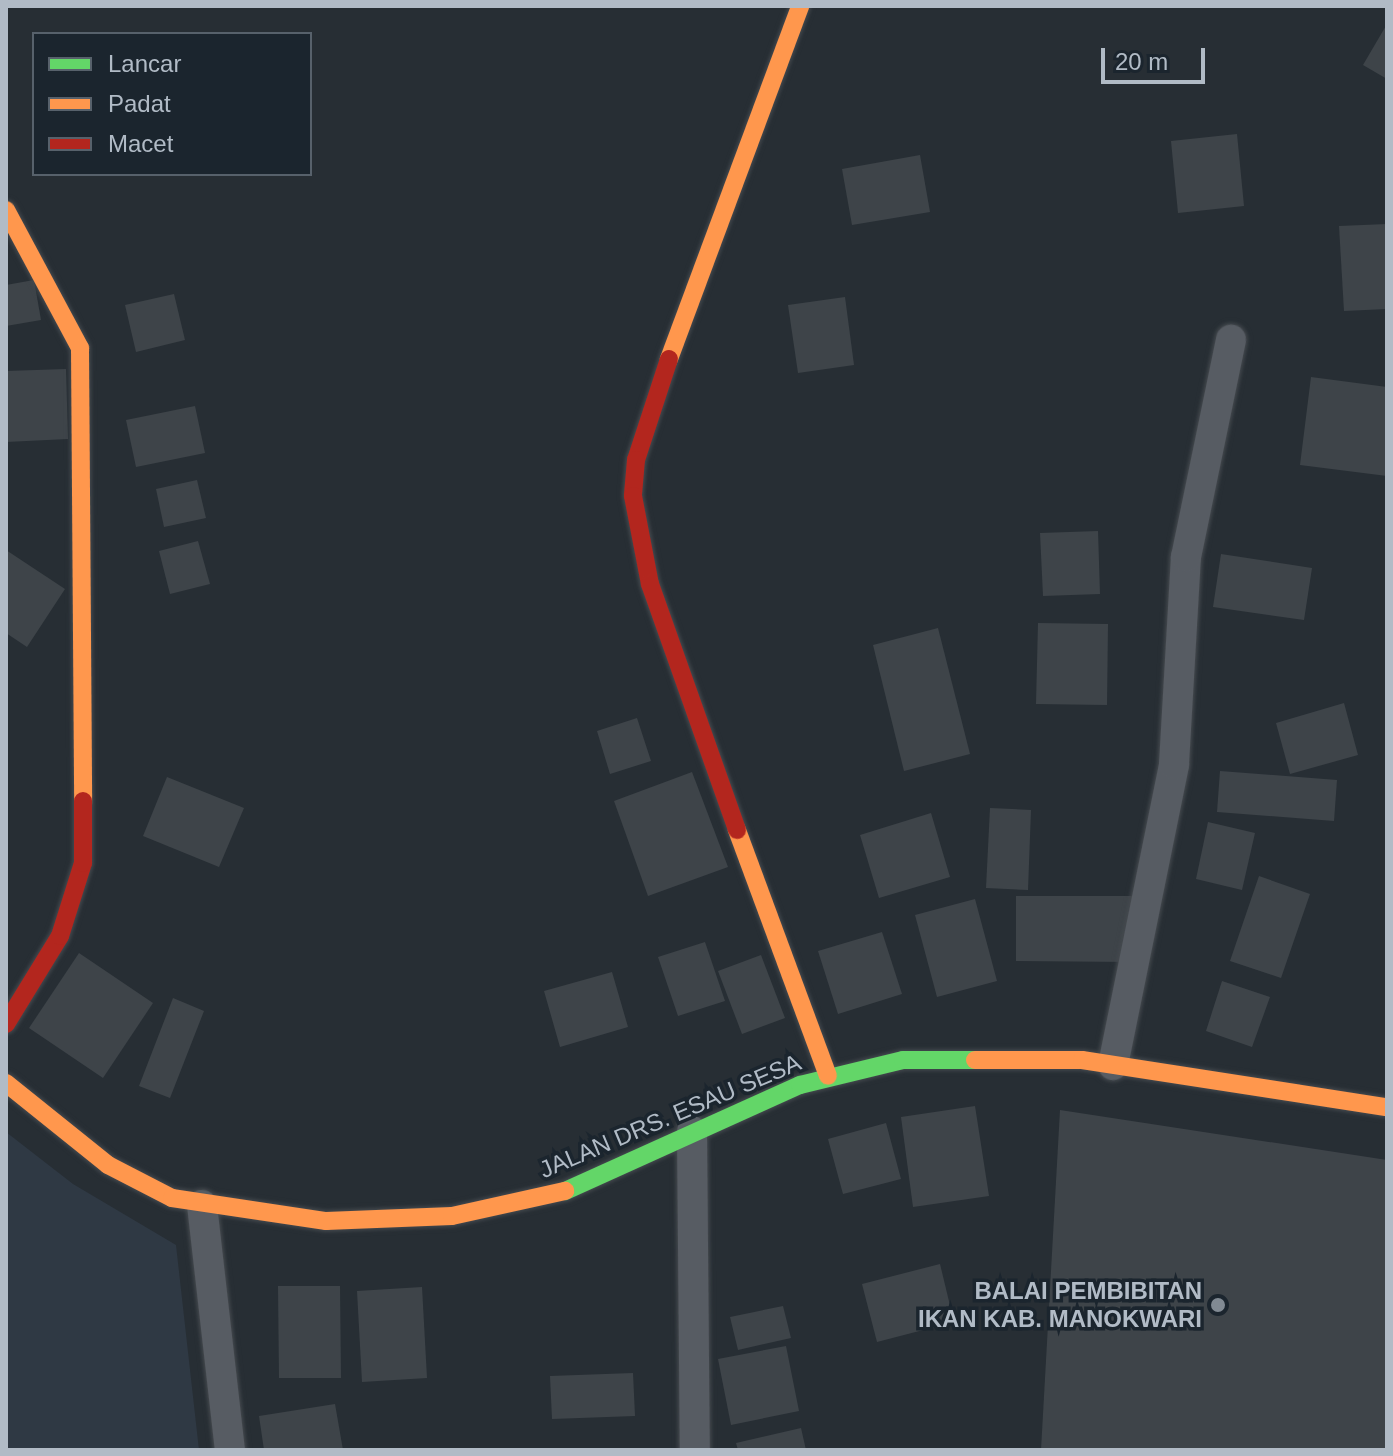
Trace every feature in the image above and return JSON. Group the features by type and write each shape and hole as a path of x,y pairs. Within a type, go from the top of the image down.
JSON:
{"main road":[{"path":"800,6 675,339 636,460 633,496 650,584 684,687 828,1076"},
{"path":"6,210 80,348 83,863 60,936 6,1024"},
{"name":"JALAN DRS. ESAU SESA","path":"6,1083 108,1165 202,1205 326,1221 452,1216 560,1193 692,1131 828,1076 952,1057 1113,1065 1387,1107"}],"street":[{"path":"1113,1065 1174,764 1186,557 1231,340"},
{"path":"692,1131 695,1450"},
{"path":"202,1205 230,1450"}],"shaded area":[{"path":"6,1132 73,1184 176,1245 199,1450 6,1450"}],"building":[{"path":"1387,24 1387,79 1363,65"},
{"path":"1237,134 1244,206 1178,213 1171,141"},
{"path":"920,155 930,212 852,225 842,169"},
{"path":"1387,224 1387,309 1344,311 1339,226"},
{"path":"34,280 41,320 6,326 6,285"},
{"path":"174,294 185,340 136,352 125,305"},
{"path":"845,297 854,365 798,373 788,305"},
{"path":"66,369 68,439 6,442 6,371"},
{"path":"1311,377 1387,387 1387,476 1300,465"},
{"path":"195,406 205,453 136,467 126,420"},
{"path":"197,480 206,518 164,527 156,489"},
{"path":"1098,531 1100,594 1043,596 1040,533"},
{"path":"198,541 210,584 170,594 159,551"},
{"path":"6,550 65,589 27,647 6,633"},
{"path":"1221,554 1312,568 1304,620 1213,607"},
{"path":"1038,623 1108,624 1107,705 1036,704"},
{"path":"938,628 970,754 904,771 873,645"},
{"path":"1344,703 1358,755 1290,774 1276,723"},
{"path":"637,718 651,761 610,774 597,731"},
{"path":"1220,771 1337,780 1334,821 1217,812"},
{"path":"692,772 728,867 648,896 614,801"},
{"path":"167,777 244,808 219,867 143,836"},
{"path":"990,808 1031,810 1028,890 986,888"},
{"path":"931,813 950,877 879,898 860,835"},
{"path":"1208,822 1255,833 1242,890 1196,879"},
{"path":"1259,876 1310,894 1281,978 1230,961"},
{"path":"1016,896 1132,896 1131,962 1016,961"},
{"path":"975,899 997,981 937,997 915,915"},
{"path":"882,932 902,994 838,1014 818,951"},
{"path":"705,942 725,1001 678,1016 658,957"},
{"path":"79,953 153,1003 103,1078 29,1028"},
{"path":"761,955 785,1018 742,1034 718,971"},
{"path":"612,972 628,1027 560,1047 544,991"},
{"path":"1222,981 1270,997 1252,1047 1206,1031"},
{"path":"173,998 204,1011 170,1098 139,1086"},
{"path":"975,1106 989,1196 913,1207 901,1117"},
{"name":"BALAI PEMBIBITAN IKAN KAB. MANOKWARI","path":"1060,1110 1387,1160 1387,1450 1041,1450"},
{"path":"886,1123 901,1179 843,1194 828,1139"},
{"path":"940,1264 954,1322 877,1342 862,1284"},
{"path":"278,1286 340,1286 341,1378 279,1378"},
{"path":"422,1287 427,1378 362,1382 357,1291"},
{"path":"783,1306 791,1338 738,1350 730,1317"},
{"path":"786,1346 799,1411 731,1425 718,1359"},
{"path":"633,1373 635,1416 552,1419 550,1376"},
{"path":"335,1404 343,1450 264,1450 259,1416"},
{"path":"801,1428 806,1450 738,1450 736,1443"}],"traffic: fast":[{"path":"565,1191 800,1085 903,1060 975,1060"}],"traffic: slow":[{"path":"669,359 800,6"},
{"path":"6,210 80,348 83,801"},
{"path":"737,830 828,1076"},
{"path":"975,1060 1082,1060 1387,1107"},
{"path":"6,1083 108,1165 172,1198 326,1221 452,1216 565,1191"}],"traffic: jam":[{"path":"669,359 636,460 633,496 650,584 737,830"},
{"path":"6,1024 60,936 83,863 83,801"}],"place":[{"name":"BALAI PEMBIBITAN IKAN KAB. MANOKWARI","path":"1218,1305"}]}
